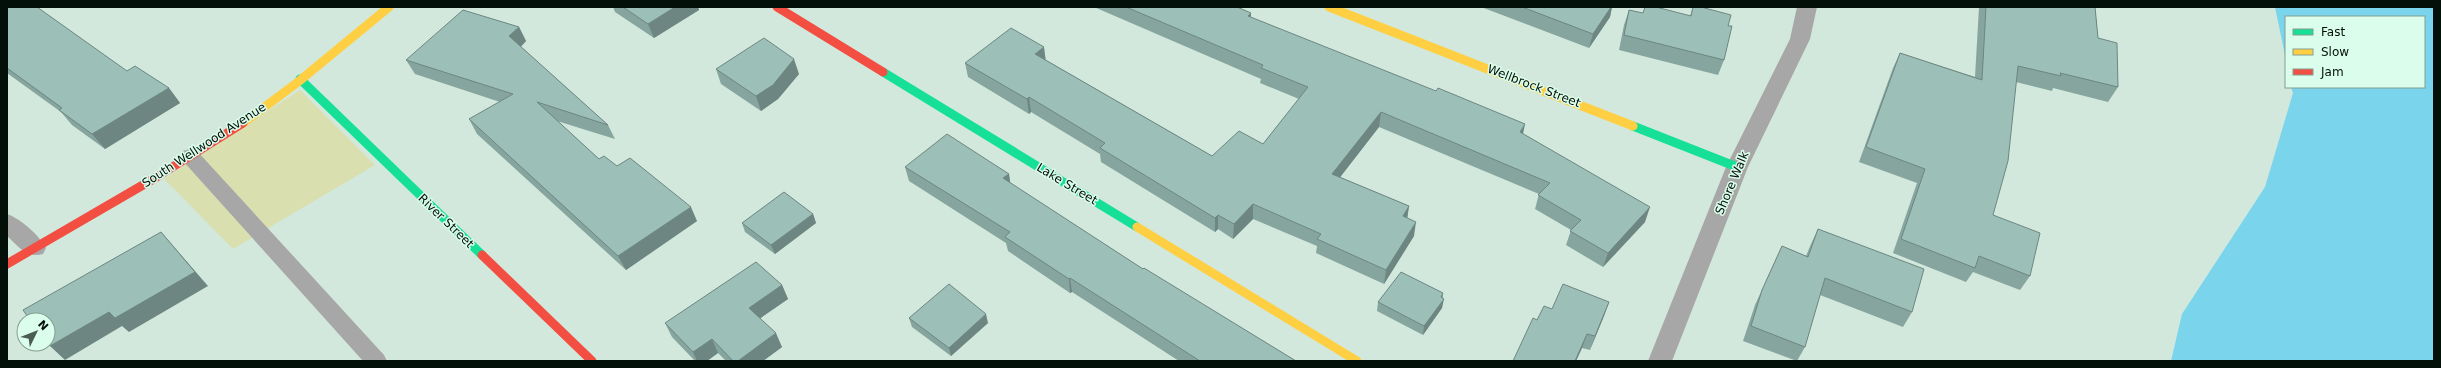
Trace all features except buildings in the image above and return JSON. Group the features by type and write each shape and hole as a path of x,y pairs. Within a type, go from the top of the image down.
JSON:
{"street":[{"name":"South Wellwood Avenue","path":"7,264 190,156 242,123 300,79 389,7"},
{"name":"Lake Street","path":"777,7 1357,361"},
{"name":"Wellbrock Street","path":"1329,7 1737,167"},
{"name":"Shore Walk","path":"1660,361 1737,167 1800,39 1807,7"},
{"name":"River Street","path":"300,79 592,361"},
{"path":"7,223 35,248"}],"lane":[{"path":"190,156 376,361"}],"green space":[{"path":"300,90 375,165 233,249 164,179"}],"water":[{"path":"2275,7 2434,7 2434,361 2171,361 2182,314 2265,187 2293,93 2291,88 2425,88 2425,16 2285,16 2285,55"}],"traffic: fast":[{"path":"883,72 1137,227"},
{"path":"300,79 482,255"},
{"path":"1633,126 1737,167"}],"traffic: slow":[{"path":"243,123 298,82 389,7"},
{"path":"1329,7 1633,126"},
{"path":"1137,227 1357,361"}],"traffic: jam":[{"path":"777,7 883,72"},
{"path":"7,264 155,178 243,123"},
{"path":"482,255 592,361"}]}
